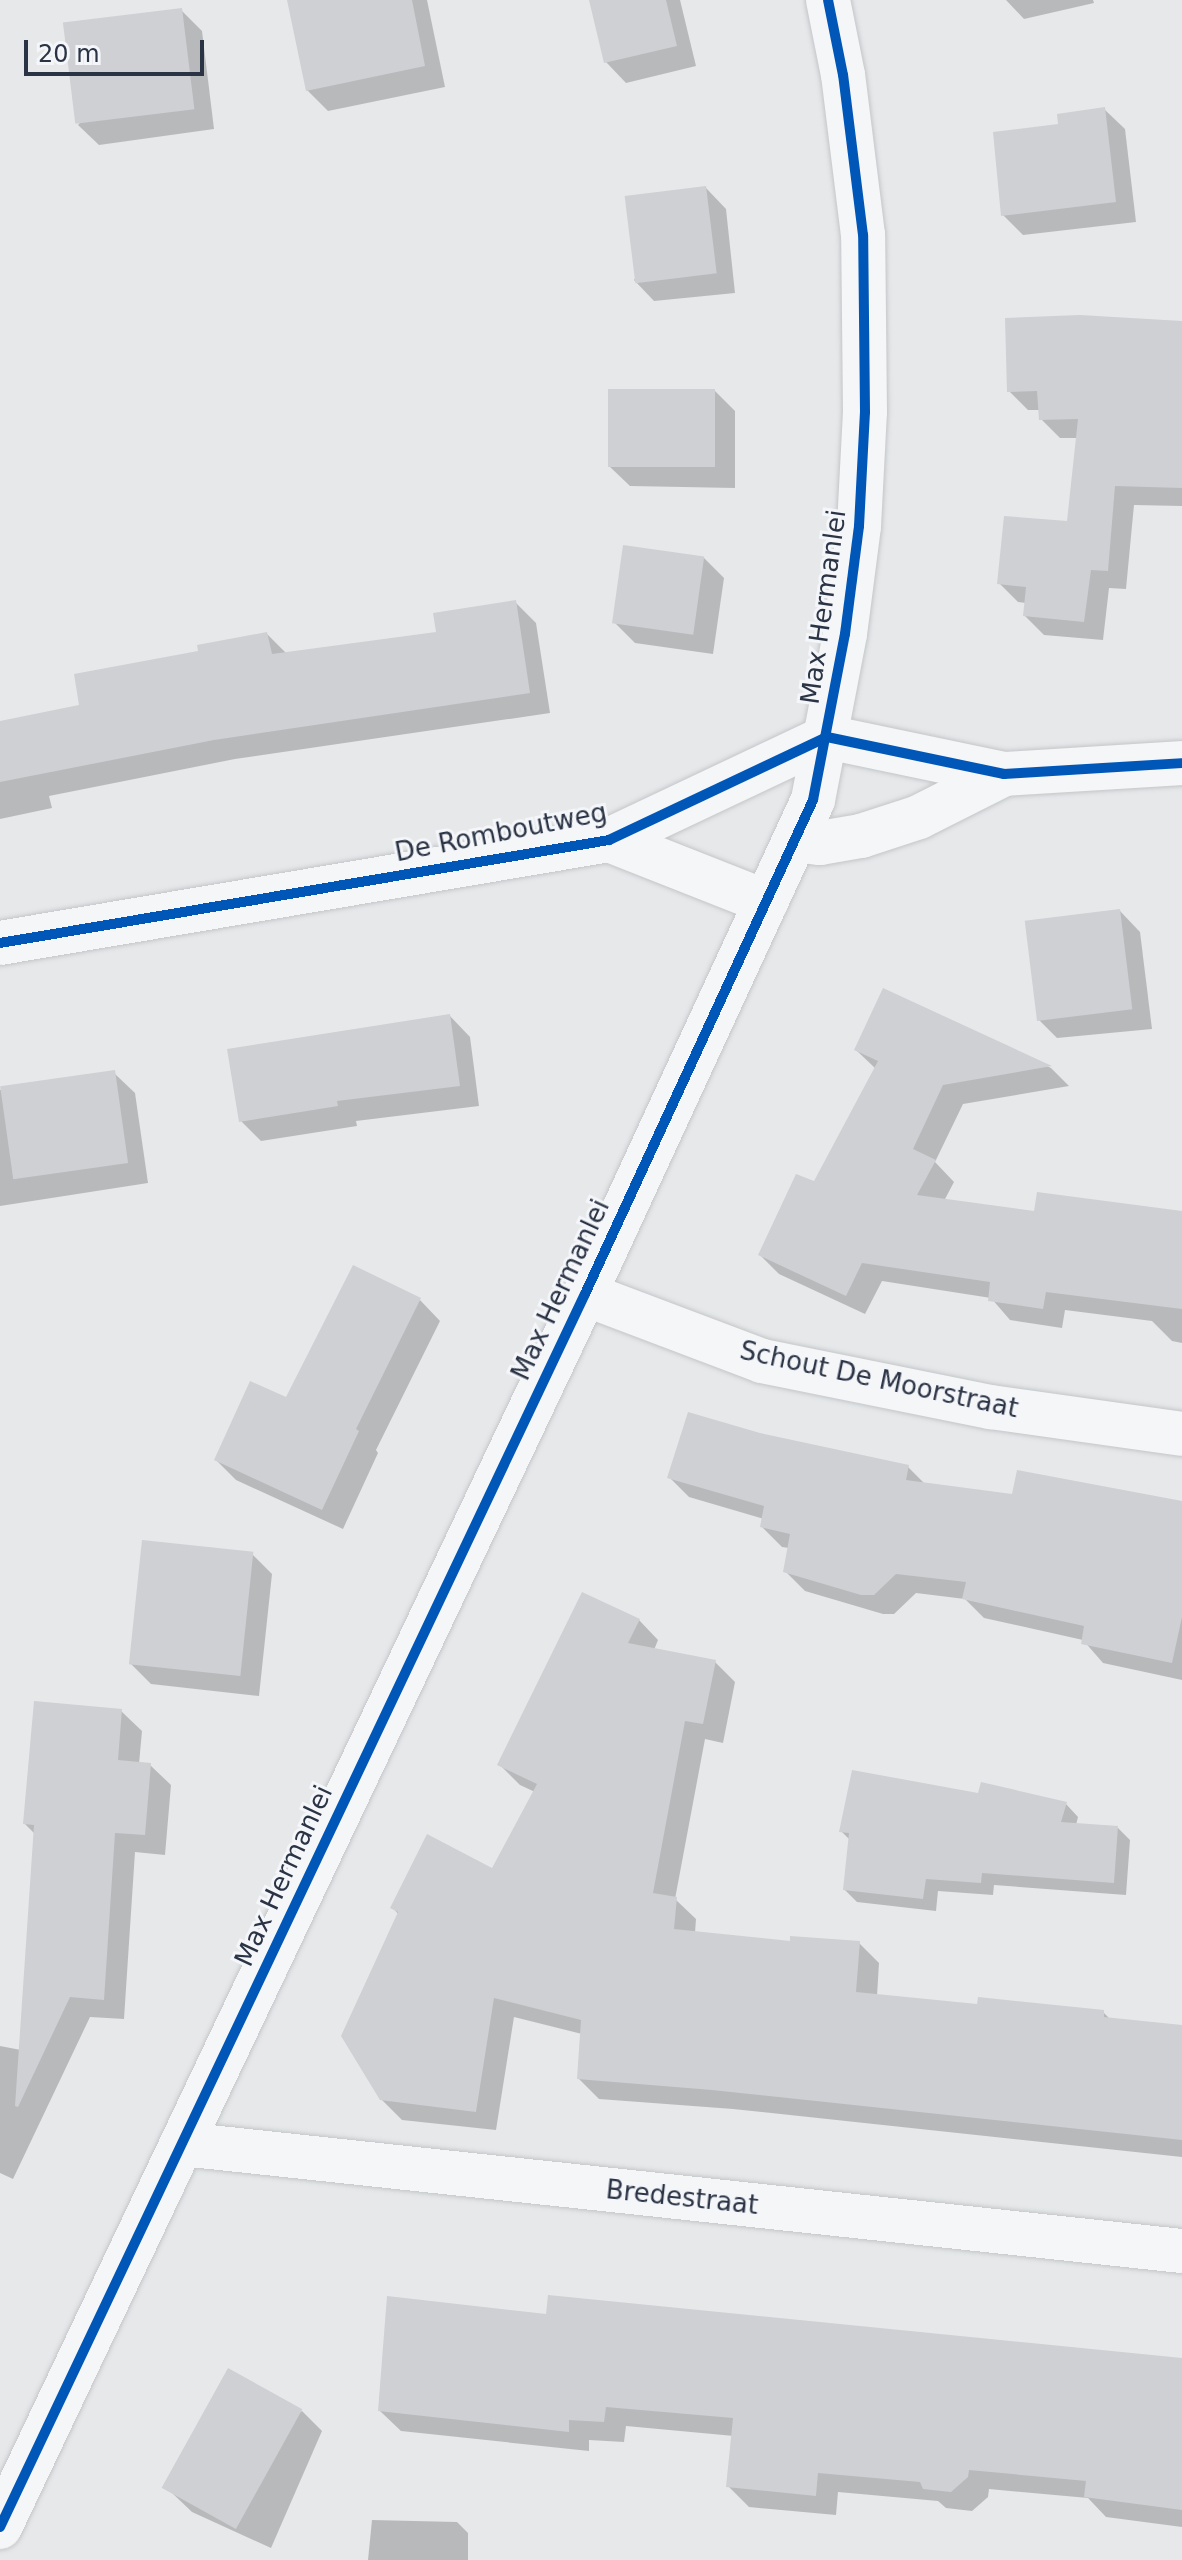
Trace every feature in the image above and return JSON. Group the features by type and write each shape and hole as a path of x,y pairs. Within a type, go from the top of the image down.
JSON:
{"street":[{"name":"Max Hermanlei","path":"0,2527 585,1294 813,800 827,737 859,526 865,384 863,235 843,75 828,0"},
{"path":"827,737 1004,774 1182,763"},
{"name":"De Romboutweg","path":"0,943 609,840 827,737"},
{"path":"795,840 830,843 861,836 919,817 1004,774"},
{"name":"De Romboutweg","path":"609,840 766,902"},
{"name":"Schout De Moorstraat","path":"585,1294 762,1361 991,1407 1182,1434"},
{"name":"Bredestraat","path":"182,2144 1182,2251"}],"building":[{"path":"287,0 412,0 425,66 306,91"},
{"path":"589,0 666,0 677,46 604,63"},
{"path":"182,8 194,109 75,124 63,23"},
{"path":"1105,107 1116,202 1001,216 993,132 1058,124 1057,114"},
{"path":"706,186 717,273 635,283 625,196"},
{"path":"1080,315 1182,321 1182,488 1115,486 1108,571 1091,570 1084,622 1023,616 1026,587 997,584 1004,516 1067,521 1078,419 1039,420 1037,391 1007,392 1005,318"},
{"path":"608,389 715,389 715,467 608,467"},
{"path":"623,545 704,556 693,635 612,623"},
{"path":"516,600 530,693 214,740 0,782 0,721 79,705 74,674 198,651 197,645 267,632 272,654 436,632 433,613"},
{"path":"1120,909 1132,1009 1037,1021 1025,921"},
{"path":"883,988 1052,1066 943,1085 913,1149 936,1160 917,1195 1034,1211 1037,1192 1182,1211 1182,1309 1046,1292 1043,1309 988,1301 990,1282 862,1263 846,1296 758,1255 796,1174 814,1181 878,1061 854,1050"},
{"path":"450,1014 460,1086 337,1101 338,1106 239,1122 227,1049"},
{"path":"115,1070 128,1163 13,1179 0,1086"},
{"path":"353,1265 421,1298 356,1429 359,1431 322,1510 214,1460 250,1381 286,1397"},
{"path":"688,1412 760,1433 909,1465 906,1480 1012,1494 1017,1470 1182,1501 1182,1617 1172,1663 1081,1644 1084,1626 962,1599 966,1582 896,1574 874,1595 861,1595 783,1572 790,1534 760,1527 764,1506 667,1478"},
{"path":"142,1540 253,1552 240,1676 129,1664"},
{"path":"582,1592 640,1619 628,1643 716,1660 703,1724 685,1721 653,1893 677,1897 674,1929 790,1941 790,1936 860,1941 856,1992 977,2004 978,1997 1104,2010 1104,2017 1182,2025 1182,2140 712,2090 577,2079 581,2020 494,1998 476,2112 380,2100 341,2036 398,1912 390,1908 427,1834 492,1868 537,1784 497,1765"},
{"path":"34,1701 122,1709 118,1760 151,1763 145,1835 115,1833 104,2000 70,1997 18,2107 15,2106 34,1825 23,1824"},
{"path":"852,1770 978,1793 981,1782 1067,1802 1061,1822 1118,1826 1114,1883 982,1873 981,1883 926,1879 923,1899 843,1890 849,1833 839,1832"},
{"path":"548,2295 1182,2358 1182,2510 1084,2497 1086,2481 969,2470 968,2477 951,2492 923,2489 920,2482 818,2473 816,2496 726,2487 733,2418 606,2407 604,2422 569,2420 569,2432 378,2411 387,2296 546,2314"},
{"path":"228,2368 302,2409 236,2529 162,2488"}],"cycle path":[{"path":"0,2527 585,1294 813,800 845,634 859,526 865,412 863,235 843,75 828,0"},
{"path":"0,943 609,840 827,737 1004,774 1182,763"}]}
